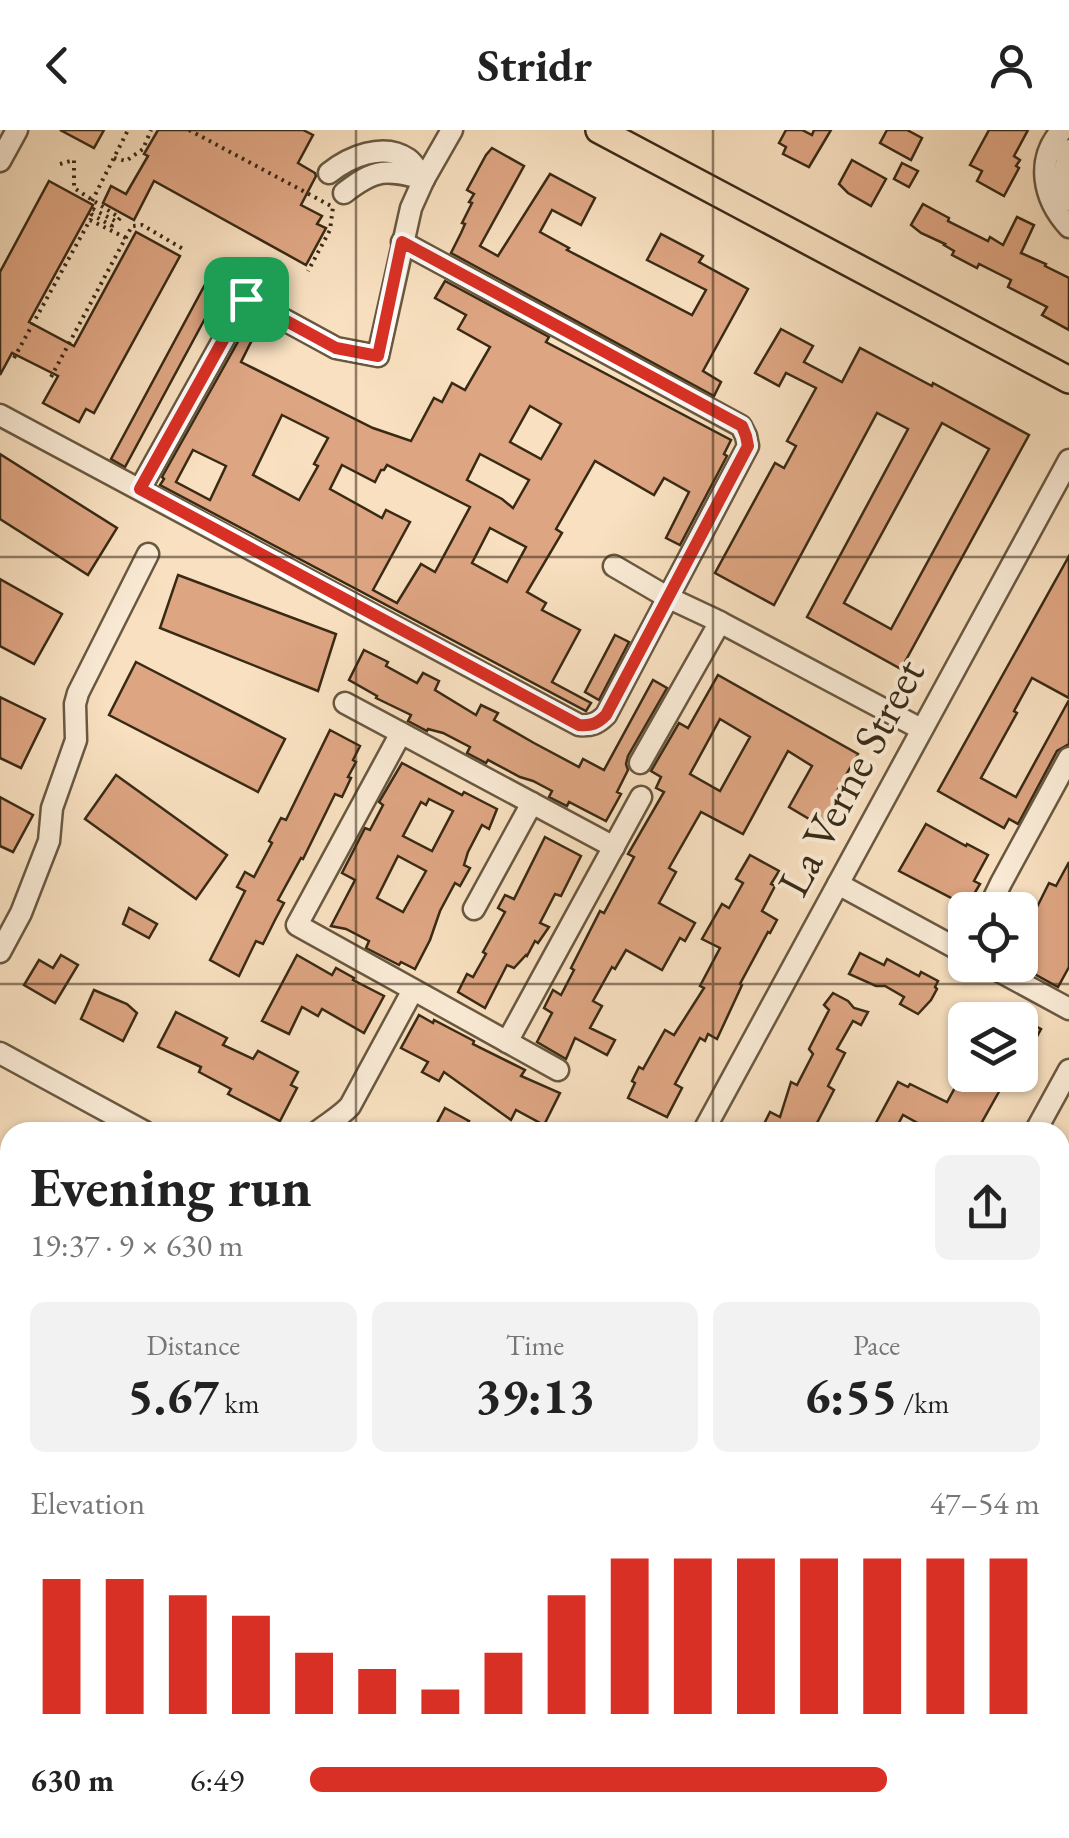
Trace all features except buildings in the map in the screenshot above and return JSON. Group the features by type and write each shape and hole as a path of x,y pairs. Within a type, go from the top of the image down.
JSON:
{"main road":[{"path":"599,130 1069,380"}],"street":[{"path":"0,161 17,130"},
{"path":"140,489 246,299 336,348 378,356 410,208 452,130"},
{"path":"1062,130 1048,152 1045,173 1051,202 1069,227"},
{"path":"1069,150 1063,178 1069,200"},
{"path":"329,173 359,156 377,152 409,160 424,178"},
{"path":"359,156 372,174"},
{"path":"344,193 372,174 402,173 424,178"},
{"path":"0,414 579,725 598,722 606,715 748,446 742,426 402,242"},
{"name":"La Verne Street","path":"708,1122 1069,460"},
{"path":"0,952 21,912 49,841 52,808 76,740 78,693 148,554"},
{"path":"614,566 922,729"},
{"path":"640,764 720,622"},
{"path":"345,703 614,846"},
{"path":"402,733 297,925 558,1070"},
{"path":"996,892 1069,758"},
{"path":"506,1042 640,797"},
{"path":"474,909 532,804"},
{"path":"0,928 43,859"},
{"path":"838,884 948,944"},
{"path":"1019,982 1069,1009"},
{"path":"330,1122 350,1106 413,990"},
{"path":"2,1059 125,1122"},
{"path":"1040,1122 1069,1070"}],"path":[{"path":"92,202 128,130"},
{"path":"114,158 126,161 142,149 151,130"},
{"path":"189,130 333,207 330,230 308,271"},
{"path":"60,164 74,160 74,188 120,218 117,222 93,210 91,214 112,226 109,229"},
{"path":"14,358 90,220 126,238"},
{"path":"52,377 132,226 142,225 185,250"}],"route":[{"path":"402,242 742,426 748,446 606,715 598,722 579,725 140,489 246,299 336,348 378,356 402,242"}]}
